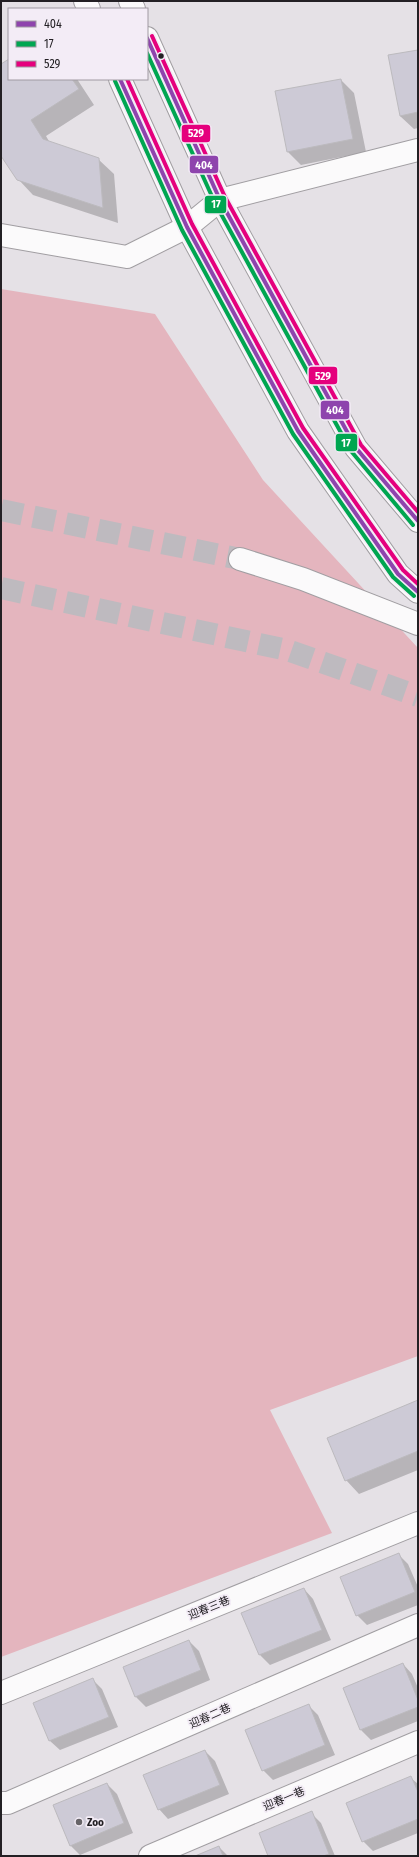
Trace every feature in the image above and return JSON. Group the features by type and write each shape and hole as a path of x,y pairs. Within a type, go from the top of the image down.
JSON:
{"main road":[{"path":"148,40 220,200 356,448 418,522"},
{"path":"120,80 187,228 298,431 398,574 418,592"},
{"path":"1,235 127,257 187,228 220,200 418,150"},
{"path":"240,559 303,579 418,624"},
{"name":"迎春三巷","path":"1,1693 418,1523"},
{"name":"迎春二巷","path":"1,1803 8,1804 418,1625"},
{"name":"迎春一巷","path":"150,1856 418,1742"}],"shaded area":[{"path":"1,289 155,314 263,480 418,648 418,1356 270,1410 332,1533 1,1657"}],"building":[{"path":"418,50 418,112 400,116 388,55"},
{"path":"8,60 8,80 73,80 79,89 31,120 43,139 99,158 103,208 17,180 1,156 1,64"},
{"path":"341,79 353,139 287,152 275,91"},
{"path":"418,1400 418,1451 345,1481 327,1438"},
{"path":"399,1553 415,1592 356,1616 340,1577"},
{"path":"304,1588 322,1630 259,1655 241,1613"},
{"path":"189,1640 201,1670 135,1697 123,1667"},
{"path":"403,1663 418,1700 418,1707 360,1730 343,1688"},
{"path":"93,1678 109,1717 49,1741 33,1703"},
{"path":"309,1704 325,1745 262,1771 245,1730"},
{"path":"205,1750 220,1785 158,1810 143,1775"},
{"path":"411,1776 418,1792 418,1819 362,1842 346,1803"},
{"path":"107,1783 124,1823 70,1846 53,1805"},
{"path":"312,1811 329,1854 323,1856 268,1856 259,1833"},
{"path":"219,1846 223,1856 195,1856"}],"tunnel":[{"path":"1,510 240,559"},
{"path":"1,588 287,650 418,696"}],"transit line":[{"name":"529","path":"152,36 225,197 361,445 418,512"},
{"name":"404","path":"148,40 220,200 356,448 418,521"},
{"name":"17","path":"148,55 215,203 351,451 413,525"},
{"name":"404","path":"120,80 187,227 298,431 398,574 418,592"},
{"name":"529","path":"127,80 192,224 303,428 403,570 418,584"},
{"name":"17","path":"115,81 182,230 293,434 393,577 414,596"}],"place":[{"name":"Zoo","path":"79,1822"}]}
